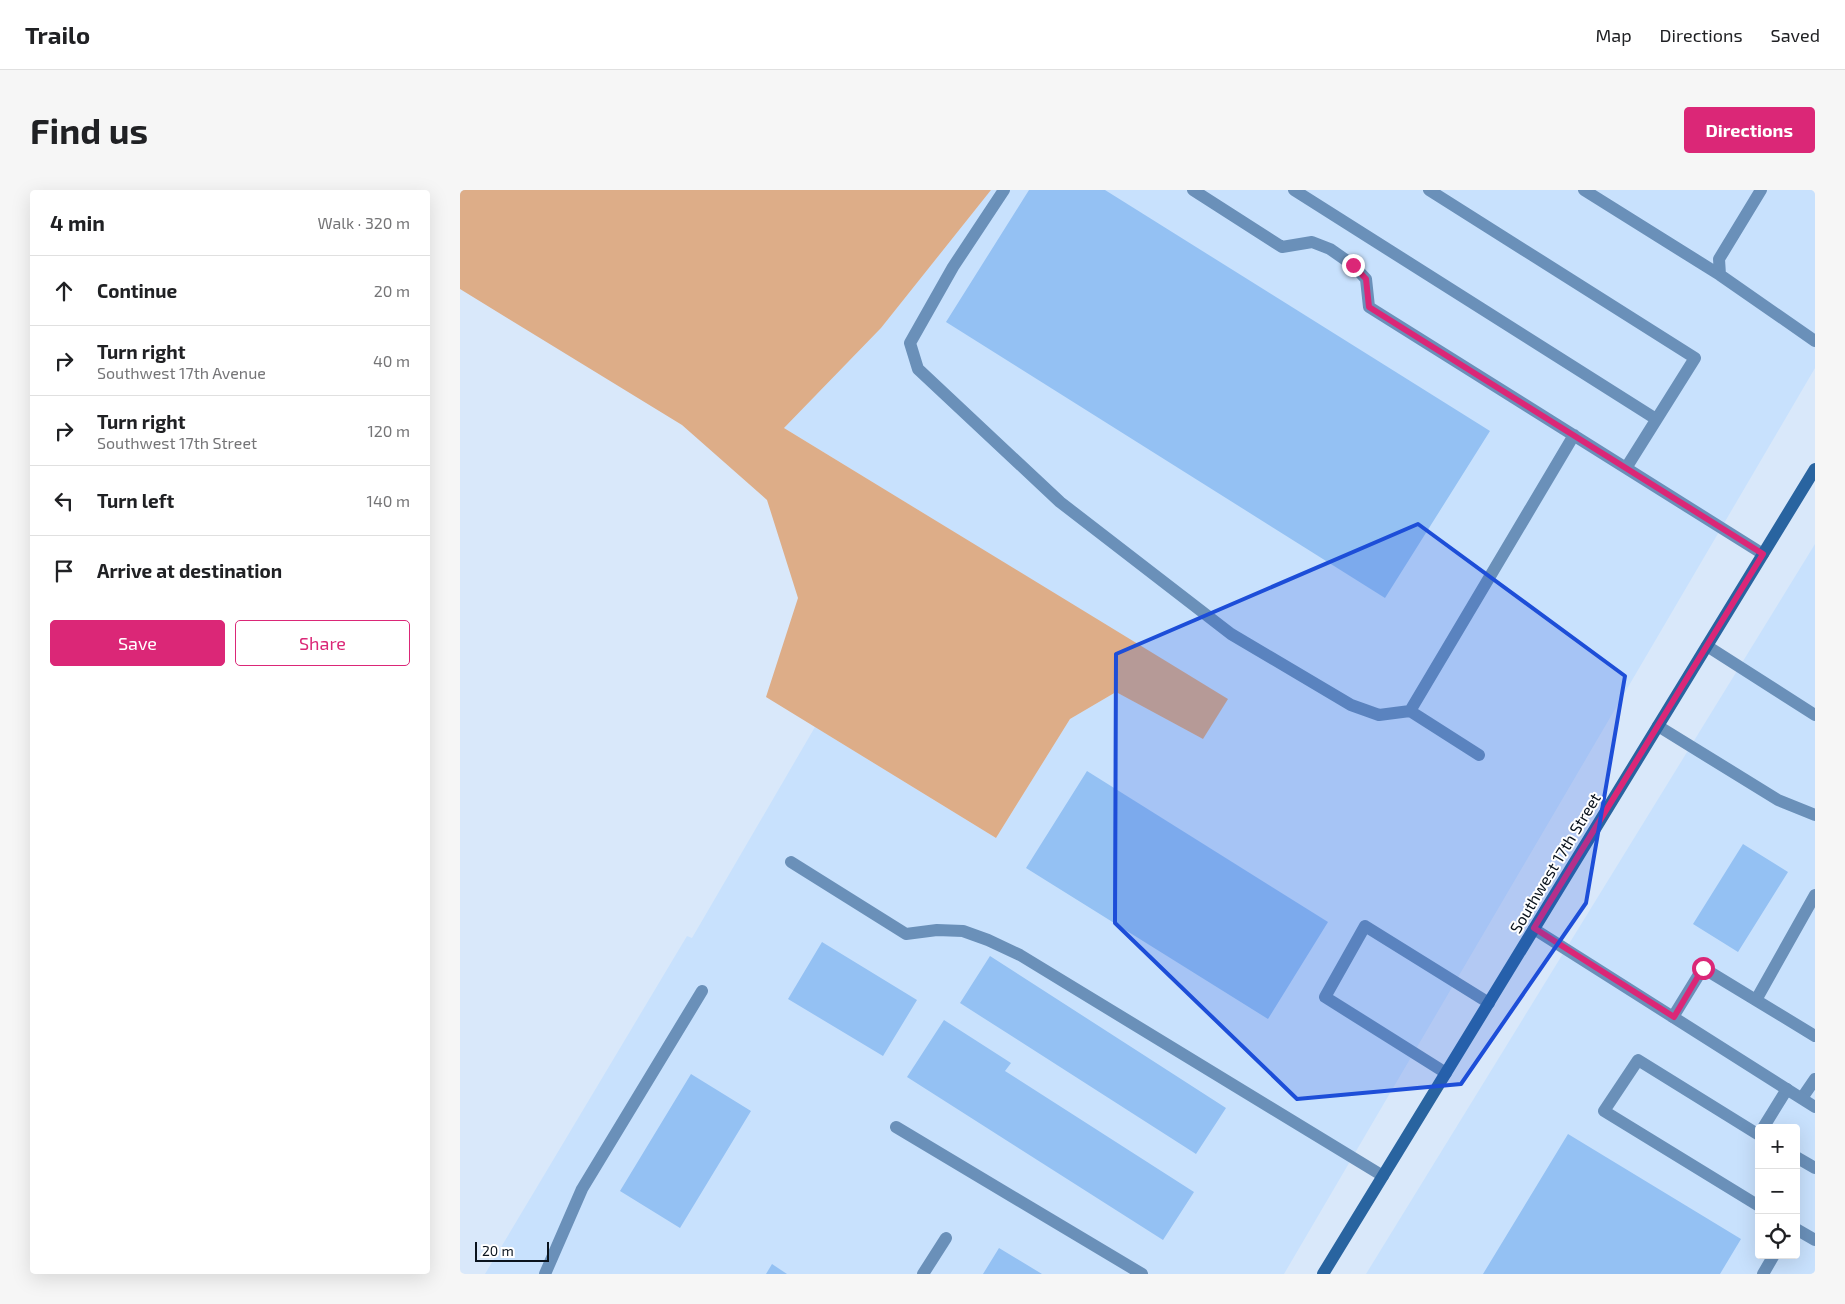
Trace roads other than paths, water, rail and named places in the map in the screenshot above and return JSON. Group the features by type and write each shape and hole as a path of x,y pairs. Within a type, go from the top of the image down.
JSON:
{"main road":[{"name":"Southwest 17th Street","path":"1323,1274 1815,469"}],"street":[{"path":"1004,190 953,267 910,343 918,369 1060,502 1232,634 1351,705 1379,715 1410,710 1479,755"},
{"path":"1193,190 1282,247 1312,242 1330,249 1353,265 1366,279 1369,307 1763,554"},
{"path":"1294,190 1656,419"},
{"path":"1429,190 1695,358 1626,468"},
{"path":"1584,190 1720,274 1815,341"},
{"path":"1720,274 1719,259 1761,190"},
{"path":"1410,710 1574,435"},
{"path":"1707,646 1815,715"},
{"path":"1658,726 1778,800 1815,815"},
{"path":"791,862 906,934 937,930 963,931 1020,955 1383,1176"},
{"path":"1756,1000 1815,895"},
{"path":"1446,1073 1325,997 1365,926 1489,1003"},
{"path":"1534,928 1815,1106"},
{"path":"1674,1017 1703,968 1815,1036"},
{"path":"545,1274 582,1189 702,991"},
{"path":"1755,1132 1638,1060 1604,1111 1755,1204"},
{"path":"1802,1098 1815,1079"},
{"path":"1765,1124 1787,1089"},
{"path":"896,1126 1142,1274"},
{"path":"1800,1159 1815,1168"},
{"path":"1800,1231 1815,1240"},
{"path":"923,1274 946,1238"},
{"path":"1763,1274 1772,1259"}]}
